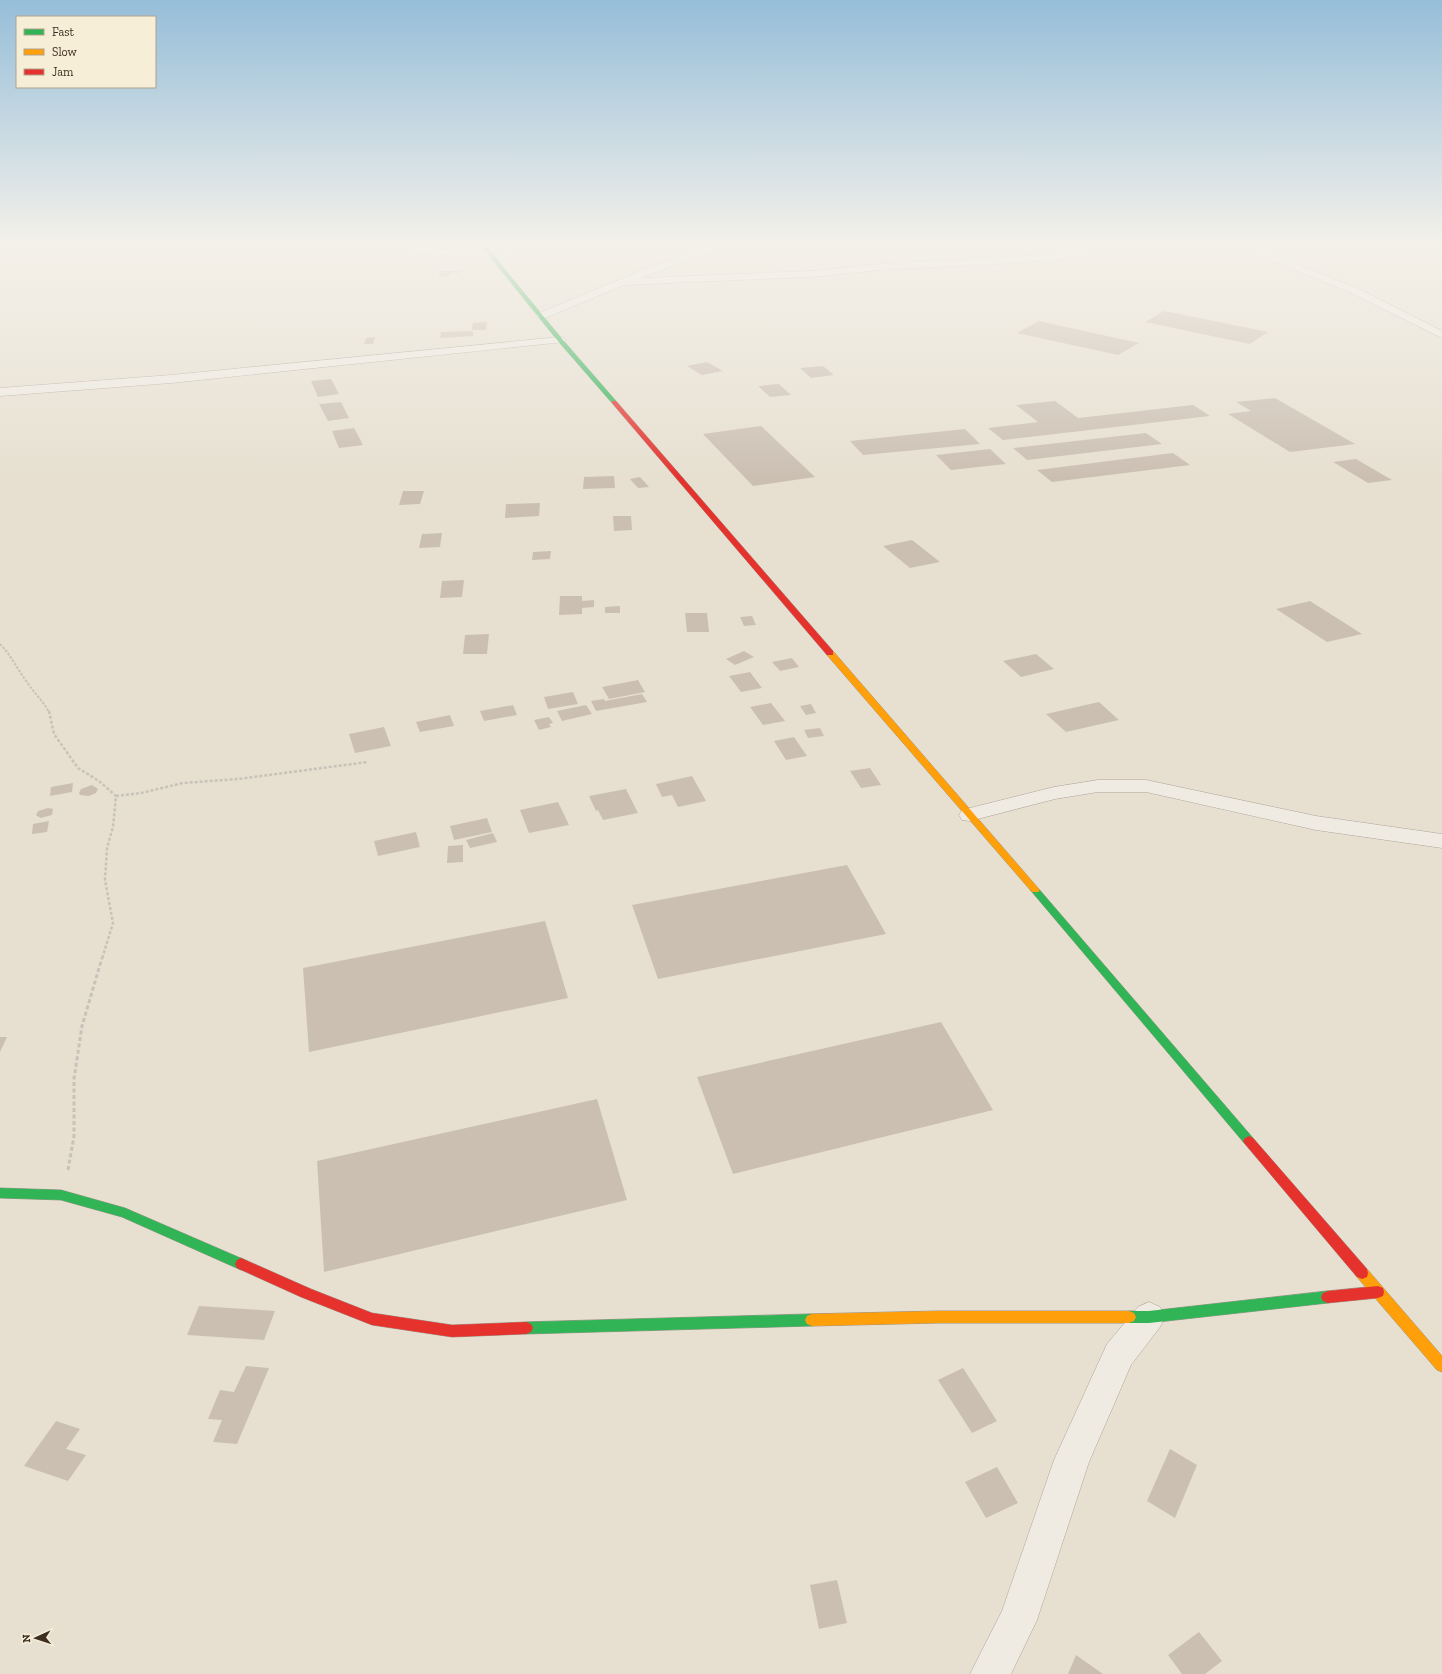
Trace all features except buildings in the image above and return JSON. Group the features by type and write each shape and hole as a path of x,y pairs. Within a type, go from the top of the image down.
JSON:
{"main road":[{"path":"546,322 1442,1366"},
{"path":"0,1193 61,1195 125,1213 306,1293 372,1319 452,1331 662,1323 930,1317 1149,1317 1378,1292"}],"street":[{"path":"1417,322 1442,335"},
{"path":"0,392 171,379 560,340"},
{"path":"970,815 1054,793 1091,787 1146,786 1316,823 1442,841"},
{"path":"990,1674 1018,1620 1072,1460 1119,1355 1149,1317"}],"path":[{"path":"0,644 8,652 27,683 43,700 50,713 54,734 78,768 99,781 116,796 140,793 183,783 238,779 368,762"},
{"path":"61,1195 74,1136 74,1079 82,1026 113,923 105,880 107,848 113,827 116,796"}],"traffic: fast":[{"path":"545,322 614,402"},
{"path":"1035,890 1249,1141"},
{"path":"0,1193 61,1195 125,1213 241,1264"},
{"path":"1129,1317 1149,1317 1328,1297"},
{"path":"526,1328 812,1320"}],"traffic: slow":[{"path":"830,653 1035,890"},
{"path":"1362,1273 1442,1366"},
{"path":"812,1320 938,1317 1129,1317"}],"traffic: jam":[{"path":"614,402 830,653"},
{"path":"1249,1141 1362,1273"},
{"path":"241,1264 306,1293 372,1319 452,1331 526,1328"},
{"path":"1328,1297 1378,1292"}]}
